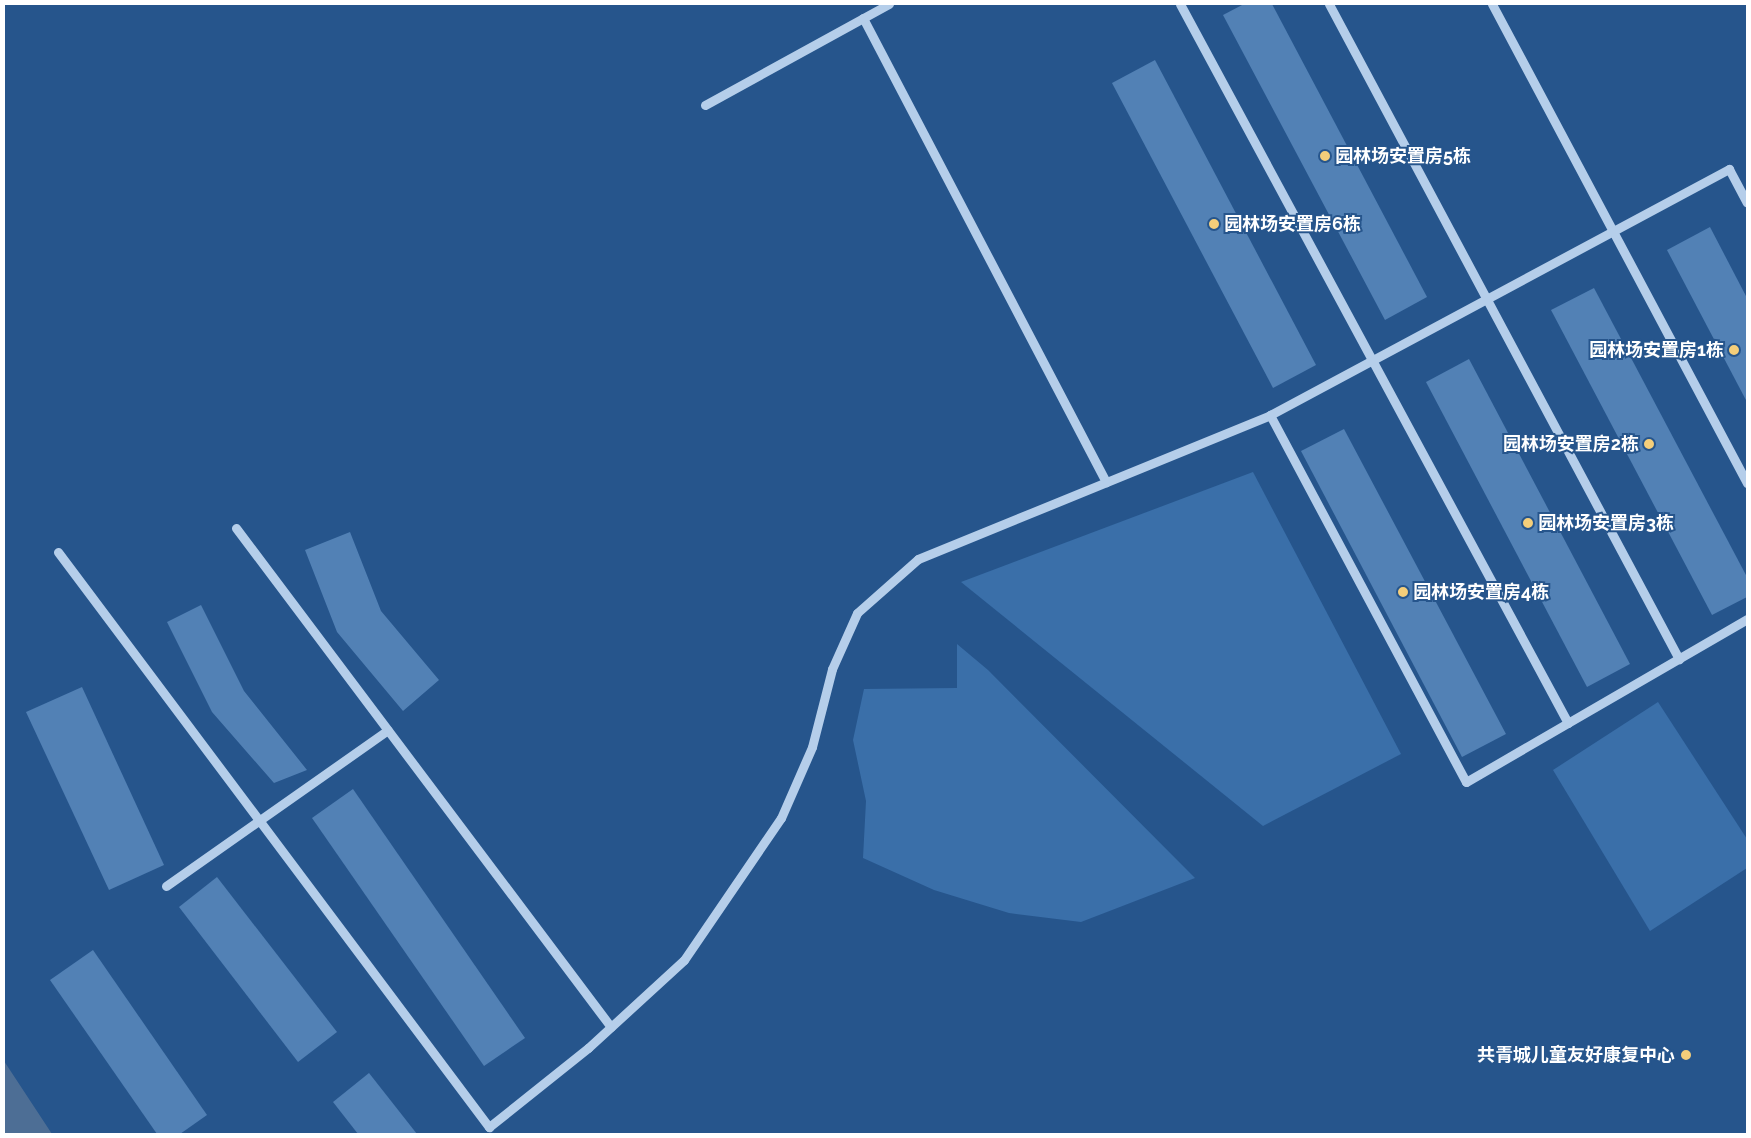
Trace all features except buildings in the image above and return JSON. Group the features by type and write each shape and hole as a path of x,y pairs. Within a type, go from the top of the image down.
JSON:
{"street":[{"path":"705,105 890,4"},
{"path":"1180,4 1568,723"},
{"path":"1329,4 1679,659"},
{"path":"1492,4 1612,233 1747,483"},
{"path":"863,18 1106,482"},
{"path":"58,552 489,1127 611,1027 684,960 781,818 812,747 832,669 857,613 918,560 1270,415 1729,170 1747,203"},
{"path":"1270,415 1466,782 1747,619"},
{"path":"236,528 611,1027"},
{"path":"166,886 388,730"}],"shaded area":[{"path":"1253,472 1401,754 1263,826 961,582"},
{"path":"957,644 988,670 1195,878 1081,922 1009,913 934,890 863,858 866,801 853,740 864,689 957,688"},
{"path":"1658,702 1747,839 1747,868 1650,931 1553,770"},
{"path":"4,1061 52,1134 4,1134"}],"place":[{"name":"园林场安置房5栋","path":"1325,156"},
{"name":"园林场安置房6栋","path":"1214,224"},
{"name":"园林场安置房1栋","path":"1734,350"},
{"name":"园林场安置房2栋","path":"1649,444"},
{"name":"园林场安置房3栋","path":"1528,523"},
{"name":"园林场安置房4栋","path":"1403,592"},
{"name":"共青城儿童友好康复中心","path":"1686,1055"}]}
